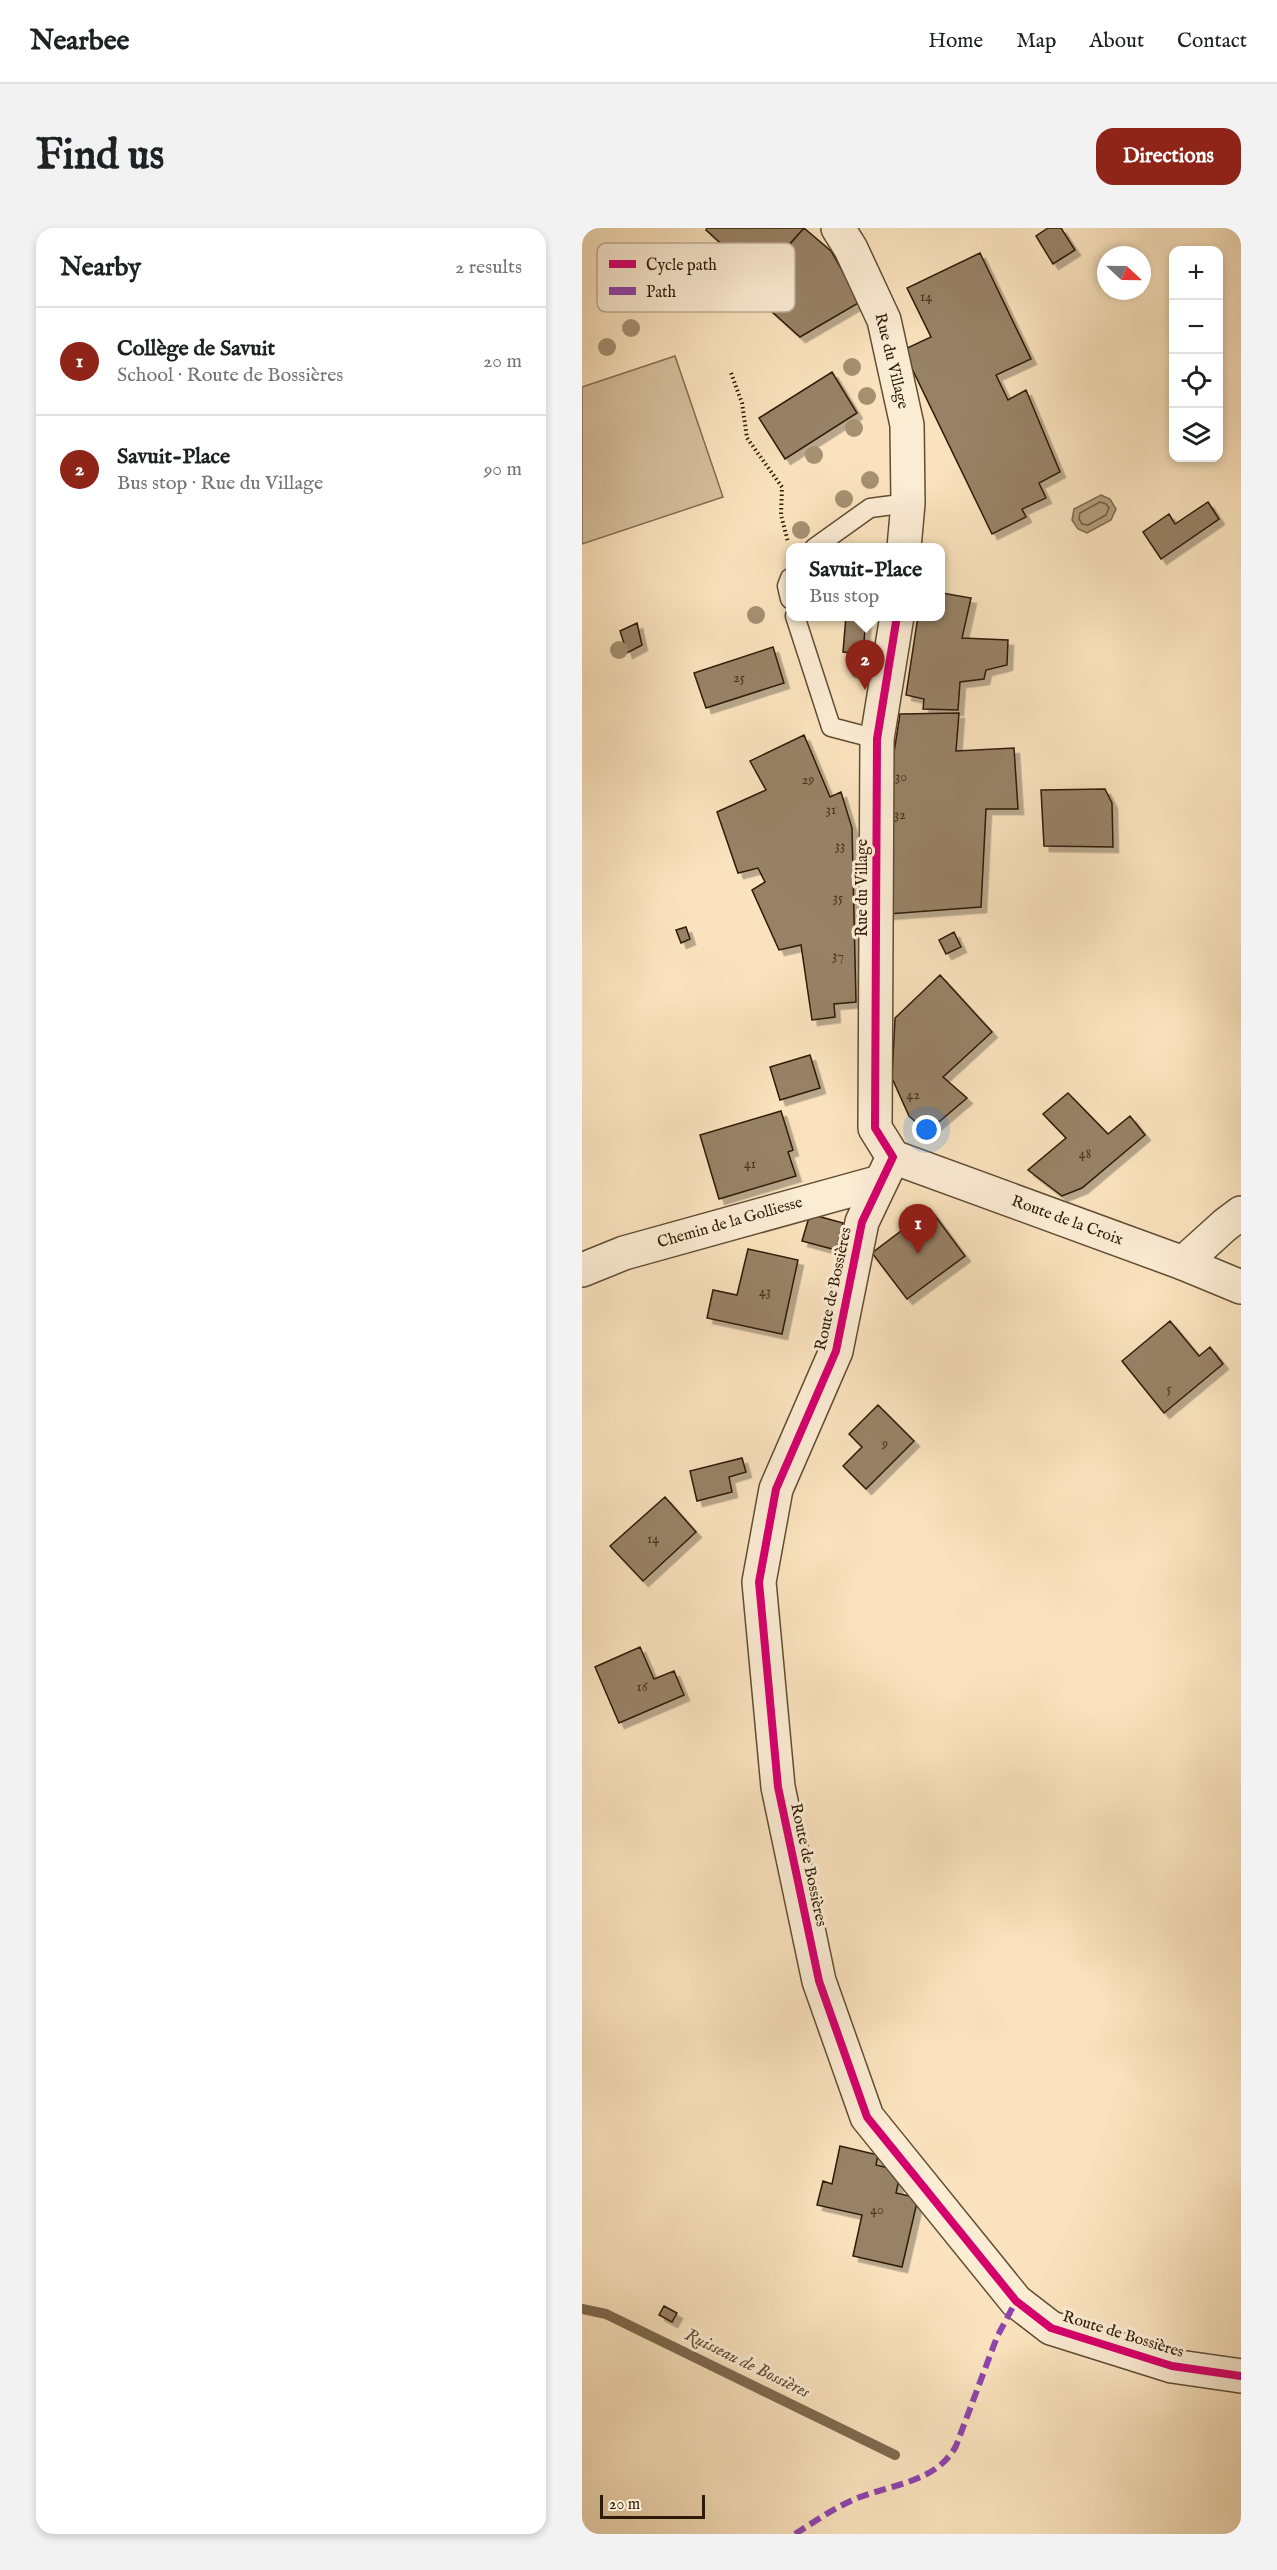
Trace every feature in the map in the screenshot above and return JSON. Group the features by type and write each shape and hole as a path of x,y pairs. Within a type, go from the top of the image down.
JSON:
{"street":[{"name":"Rue du Village","path":"838,228 851,249 884,321 907,425 908,503 904,543"},
{"name":"Rue du Village","path":"886,1169 874,1128 877,739 896,621"},
{"name":"Route de la Croix","path":"886,1169 1183,1263 1241,1287"},
{"name":"Chemin de la Golliesse","path":"582,1270 624,1253 886,1169"},
{"name":"Route de Bossières","path":"886,1169 862,1222 836,1351 776,1489 759,1582 778,1787 819,1981 867,2117 1016,2301 1051,2328 1172,2366 1241,2376"},
{"path":"1183,1263 1225,1225 1241,1214"}],"lane":[{"path":"821,543 870,508 908,503"},
{"path":"797,621 831,727 877,739"}],"path":[{"path":"730,373 742,403 747,438 782,487 781,515 788,543"}],"shaded area":[{"path":"675,356 723,497 582,544 582,387"}],"water":[{"path":"1101,495 1110,499 1116,509 1111,520 1087,533 1078,529 1072,520 1074,509"}],"building":[{"path":"707,228 804,228 790,243 720,243 706,230"},
{"path":"804,228 831,251 860,302 800,337 772,312 795,312 795,243 791,243"},
{"path":"1048,228 1061,228 1075,250 1053,264 1036,236"},
{"path":"980,253 1031,359 996,375 1008,400 1026,390 1060,472 1039,483 1046,498 1022,509 1026,517 992,534 903,350 931,337 907,288"},
{"path":"832,372 857,413 785,459 759,418"},
{"path":"1208,502 1219,519 1161,559 1143,532 1169,514 1175,524"},
{"path":"945,594 971,598 962,638 1008,640 1007,665 986,670 984,679 960,682 958,710 923,709 924,699 906,695 917,621 945,621"},
{"path":"846,621 866,621 863,654 843,652"},
{"path":"637,623 642,645 627,653 620,631"},
{"path":"773,647 784,683 706,708 694,673"},
{"path":"959,713 956,751 1014,748 1018,809 986,809 981,907 888,914 890,778 900,714"},
{"path":"804,735 830,797 841,792 852,828 856,1002 834,1004 835,1017 812,1020 801,945 779,950 752,890 765,882 758,868 738,873 717,812 766,790 750,761"},
{"path":"1105,789 1112,803 1113,847 1044,846 1041,790"},
{"path":"686,927 690,939 681,943 676,930"},
{"path":"954,932 961,947 946,954 939,940"},
{"path":"940,975 992,1032 943,1077 967,1098 927,1132 909,1116 892,1078 895,1018"},
{"path":"810,1055 820,1088 780,1100 770,1067"},
{"path":"1068,1093 1108,1134 1130,1116 1145,1135 1082,1188 1062,1196 1028,1170 1066,1138 1043,1114"},
{"path":"781,1111 793,1150 788,1152 796,1176 719,1199 700,1135"},
{"path":"930,1209 965,1256 907,1299 872,1253"},
{"path":"810,1214 843,1223 836,1250 802,1241"},
{"path":"748,1249 798,1260 782,1334 707,1318 713,1290 737,1295"},
{"path":"1170,1321 1199,1356 1210,1347 1223,1364 1164,1413 1122,1361"},
{"path":"878,1405 914,1441 866,1489 843,1466 862,1447 849,1434"},
{"path":"742,1458 746,1472 729,1477 732,1492 697,1501 690,1471"},
{"path":"665,1497 696,1532 643,1581 610,1546"},
{"path":"640,1647 654,1679 674,1671 684,1695 619,1723 595,1667"},
{"path":"840,2146 878,2155 876,2165 901,2171 896,2193 918,2198 902,2267 853,2256 862,2215 817,2205 823,2181 832,2184"},
{"path":"664,2306 677,2313 672,2322 659,2315"}],"waterway":[{"name":"Ruisseau de Bossières","path":"582,2309 606,2314 895,2455"}],"marked path":[{"path":"795,2534 855,2499 925,2475 947,2458 956,2446 997,2337 1016,2301"}],"cycle path":[{"path":"896,621 877,739 875,1128 893,1157 862,1222 836,1351 776,1489 759,1582 778,1787 819,1981 867,2117 1016,2301 1051,2328 1172,2366 1241,2376"}],"place":[{"name":"Savuit-Place","path":"865,690"},
{"name":"Collège de Savuit","path":"918,1254"}]}
